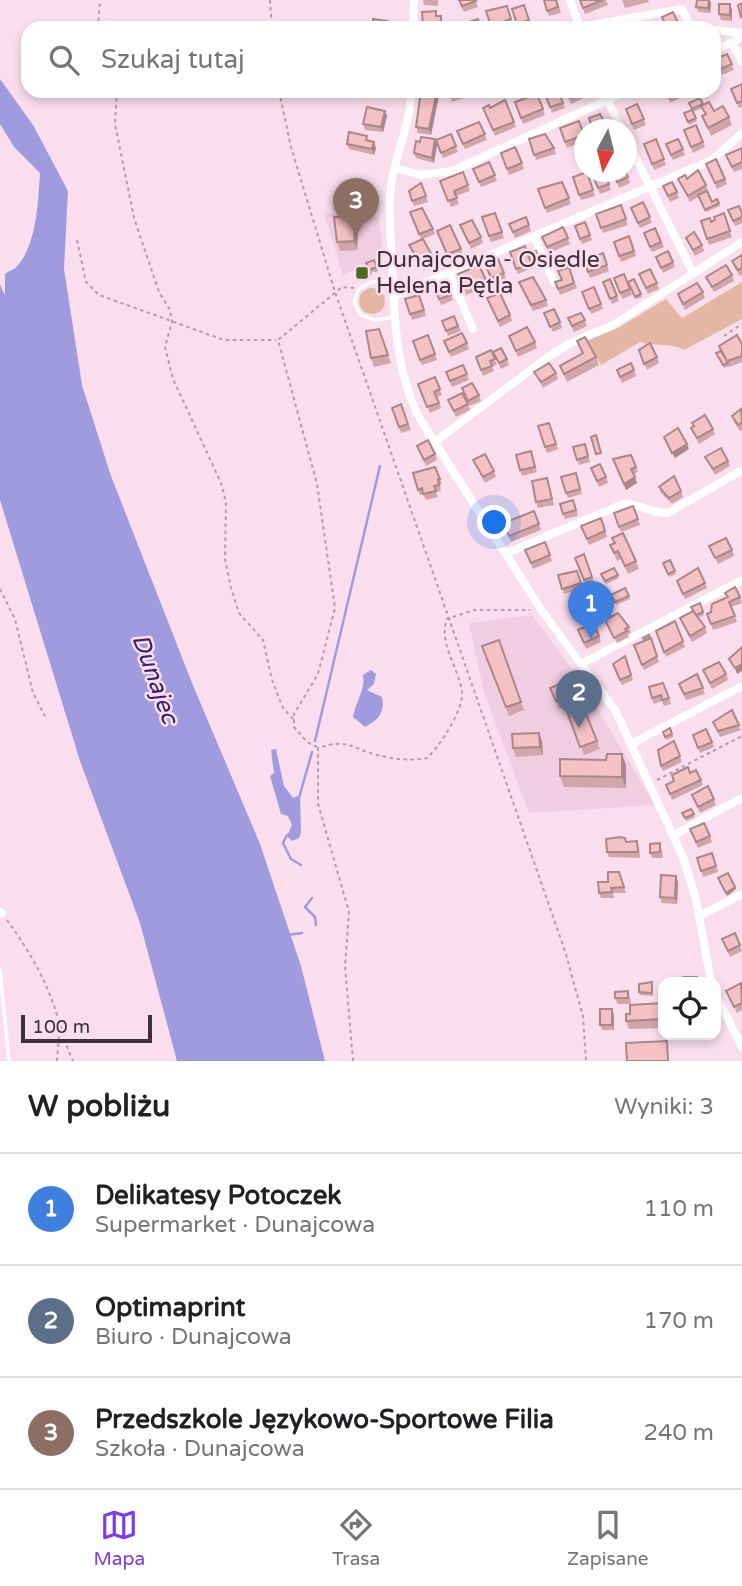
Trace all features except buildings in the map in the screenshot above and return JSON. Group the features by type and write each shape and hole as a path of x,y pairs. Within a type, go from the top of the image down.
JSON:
{"street":[{"path":"413,21 414,0"},
{"path":"570,0 576,21"},
{"path":"678,0 690,21"},
{"path":"616,21 682,9"},
{"path":"721,31 742,35"},
{"path":"721,48 742,35"},
{"path":"733,43 742,62"},
{"path":"411,98 411,108 388,205 395,317 405,385 420,419 508,553 542,611 615,710 674,835 699,916 709,977"},
{"path":"395,168 421,175 452,171 612,98"},
{"path":"608,100 617,119"},
{"path":"394,296 712,160 742,133"},
{"path":"637,160 693,273"},
{"path":"534,237 554,282"},
{"path":"436,441 548,357 569,344 613,326 742,242"},
{"path":"449,273 473,329"},
{"path":"508,553 623,504 638,503 661,513 668,513 742,470"},
{"path":"581,664 742,580"},
{"path":"631,744 742,686"},
{"path":"674,835 742,798"},
{"path":"699,916 742,894"},
{"path":"721,1006 742,1047"}],"lane":[{"path":"393,280 372,282 359,288 354,302 360,315 374,320 395,317"},
{"path":"0,970 9,1061"}],"path":[{"path":"98,21 100,0"},
{"path":"270,0 272,21"},
{"path":"117,98 115,124 134,218 159,292 170,310 172,322 165,347 173,379 221,483 226,502 225,559 231,588 239,612 263,640 272,680 283,708 294,720"},
{"path":"280,98 291,147 335,292 573,977 583,1016 586,1061"},
{"path":"77,240 86,282 99,295 224,340 278,340 342,287 359,288"},
{"path":"355,278 375,272 382,264 385,253 392,252"},
{"path":"724,336 742,324"},
{"path":"278,340 317,484 335,608 318,674 294,714 294,726 318,748"},
{"path":"0,589 15,619 33,692 45,716"},
{"path":"447,619 474,610 542,611"},
{"path":"318,748 333,743 355,745 375,755 418,760 427,758 437,749 462,694 445,634 447,619"},
{"path":"650,784 742,736"},
{"path":"318,748 318,804 349,912 345,966 353,1061"},
{"path":"1,912 46,985 60,1032 73,1061"},
{"path":"57,1061 60,1032"}],"shaded area":[{"path":"324,213 379,217 383,256 343,275"},
{"path":"742,282 742,319 684,350 640,342 601,365 586,341 618,328 666,299 682,318"},
{"path":"372,288 382,291 385,301 382,311 372,314 362,311 359,301 362,291"},
{"path":"532,615 580,680 655,805 529,813 484,692 469,623"}],"water":[{"name":"Dunajec","path":"0,79 33,125 68,191 64,269 82,385 111,476 192,683 260,844 301,966 325,1061 177,1061 140,923 80,761 0,500 0,285 5,295 5,274 18,265 33,234 40,173 14,147 0,124"},
{"path":"371,670 376,674 374,684 367,690 382,697 383,707 377,718 365,727 353,717 363,685 363,675"},
{"path":"276,749 284,786 293,798 300,795 301,832 299,838 292,841 287,836 292,825 288,816 281,814 270,776 274,773 271,750"}],"waterway":[{"path":"315,741 380,466"},
{"path":"299,798 312,752"},
{"path":"287,835 283,843 291,859 301,865"},
{"path":"312,898 305,907 315,917 316,925"},
{"path":"288,935 302,933"}],"place":[{"name":"Przedszkole Językowo-Sportowe Filia","path":"356,236"},
{"name":"Dunajcowa - Osiedle Helena Pętla","path":"362,273"},
{"name":"Delikatesy Potoczek","path":"591,639"},
{"name":"Optimaprint","path":"579,728"}]}
